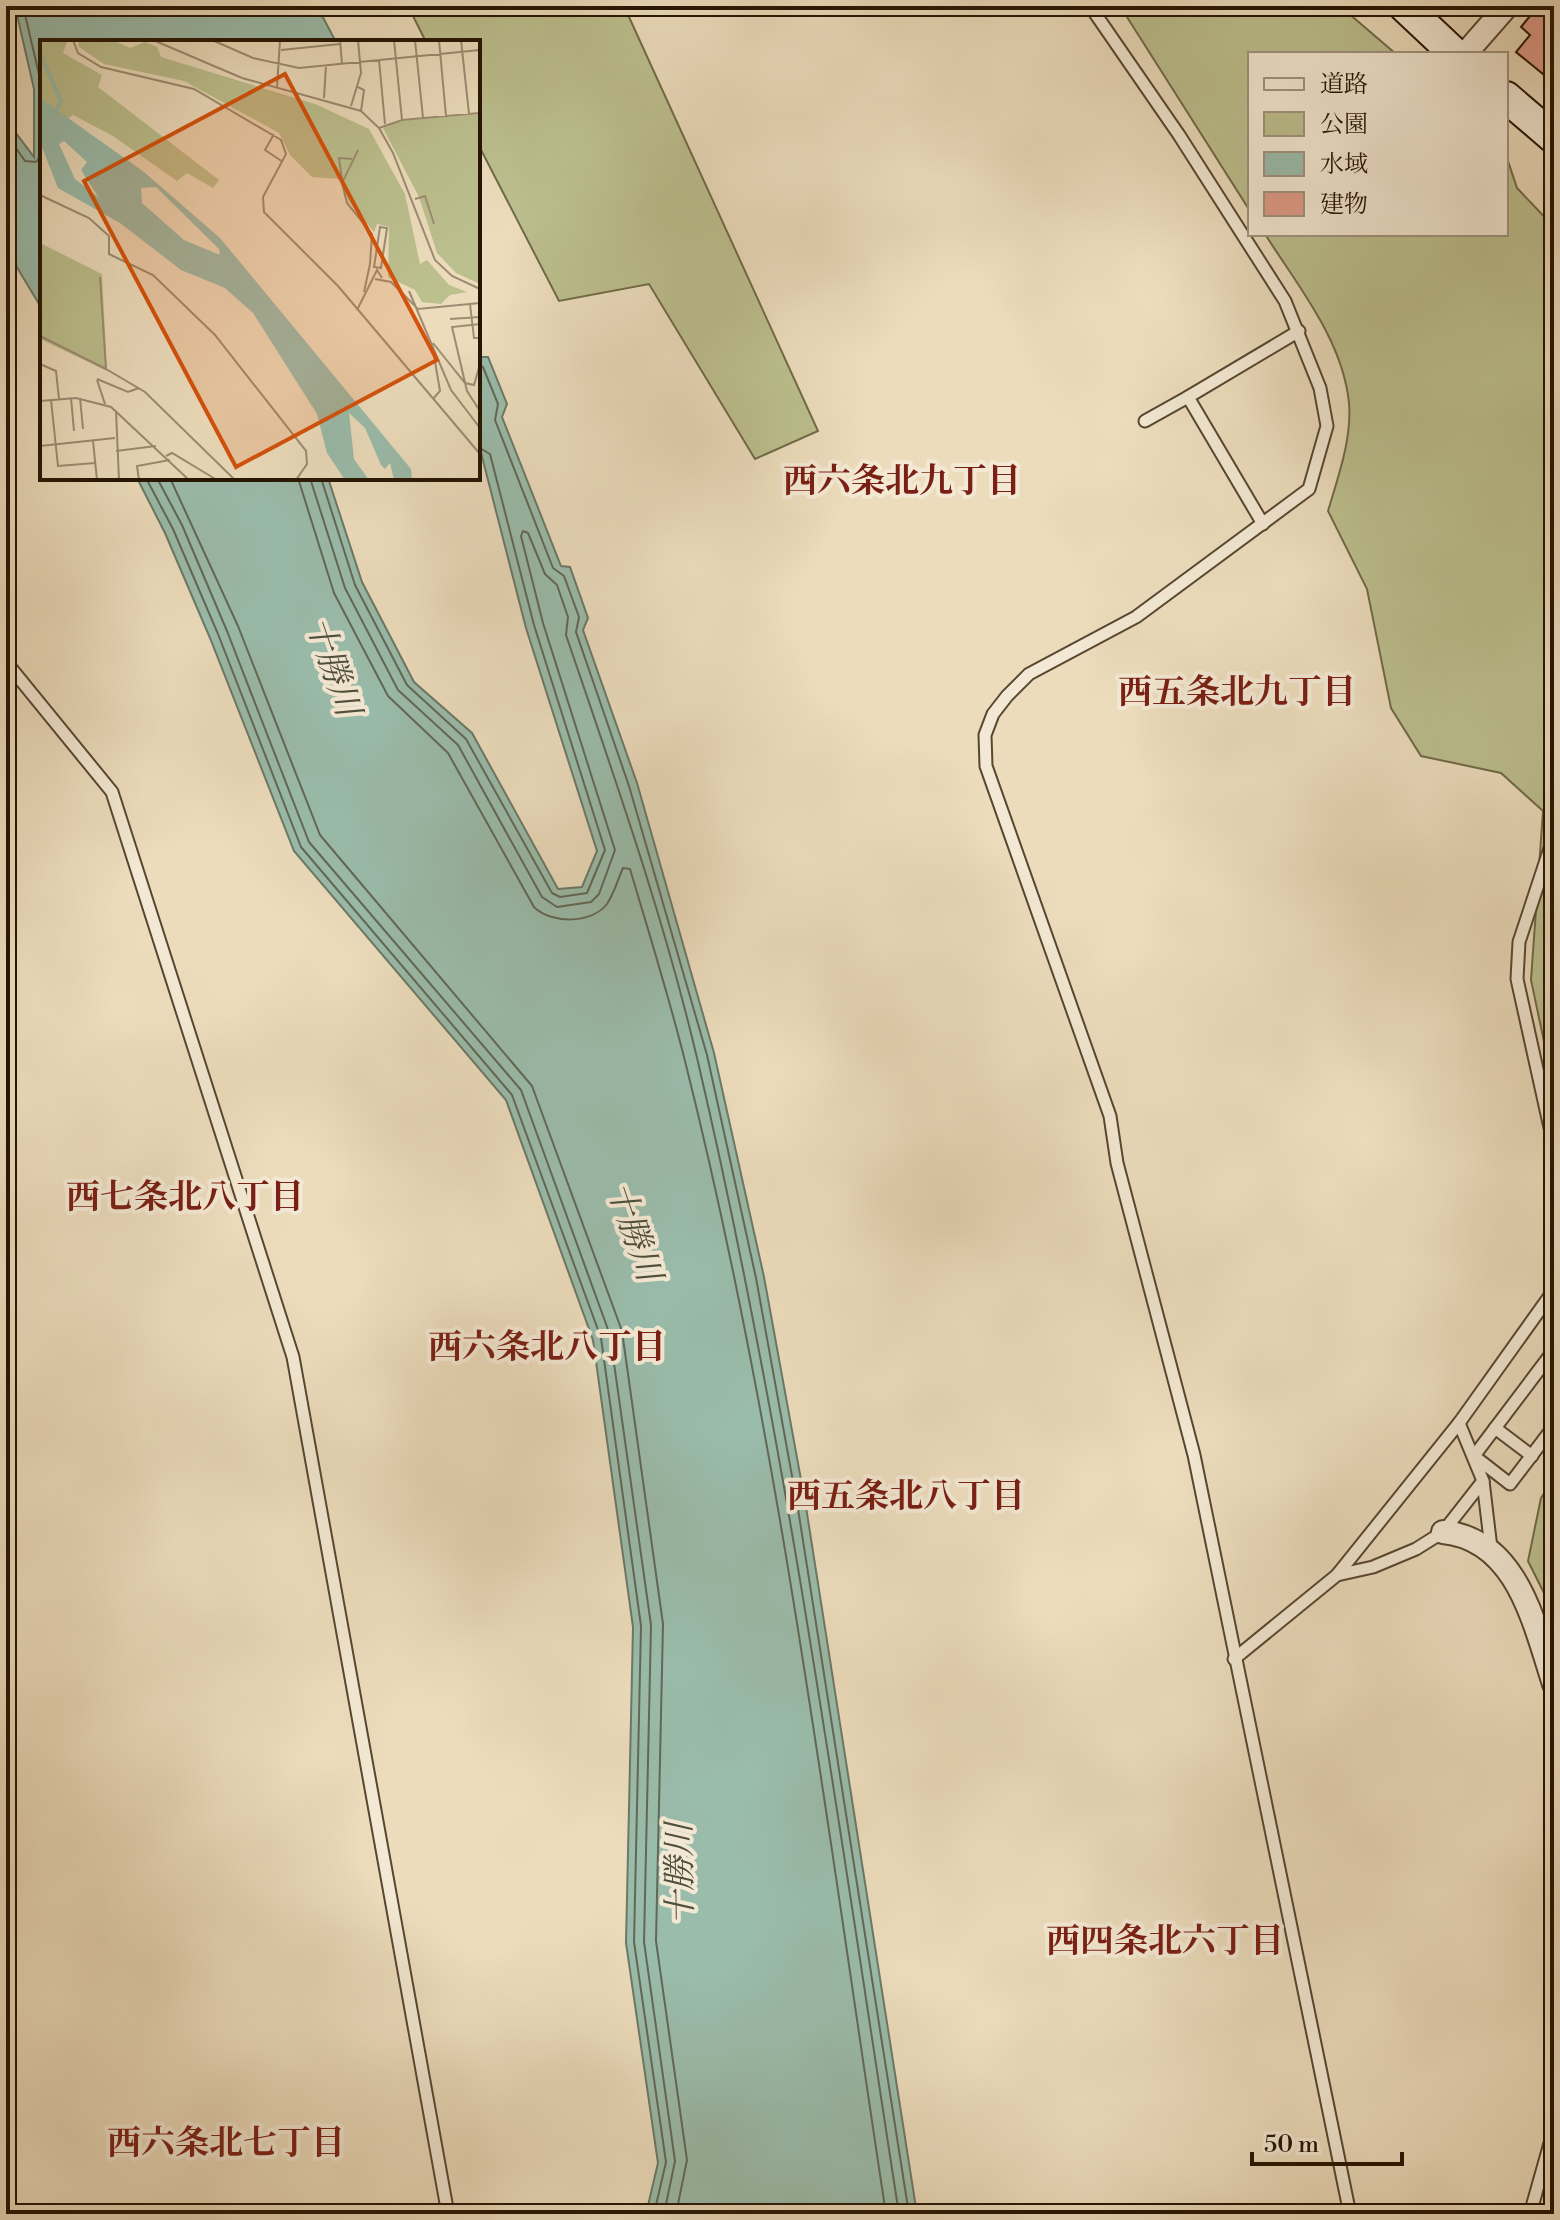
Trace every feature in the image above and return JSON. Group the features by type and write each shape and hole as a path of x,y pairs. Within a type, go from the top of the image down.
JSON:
{"main road":[{"path":"1404,6 1453,52"},
{"path":"1508,99 1554,138"}],"street":[{"path":"1467,52 1507,6"},
{"path":"1443,1532 1466,1534 1491,1548 1527,1603 1554,1684"}],"lane":[{"path":"1090,6 1188,148 1285,301 1320,388 1327,426 1320,460 1309,489 1136,617 1029,674 993,714 985,735 986,766 1110,1116 1117,1163 1194,1455 1350,2214"},
{"path":"1145,421 1299,331"},
{"path":"1188,397 1263,524"},
{"path":"6,662 112,792 293,1357 448,2214"},
{"path":"1554,836 1519,942 1517,979 1554,1146"},
{"path":"1234,1659 1337,1575 1459,1423 1554,1290"},
{"path":"1474,1456 1554,1350"},
{"path":"1459,1423 1483,1481 1491,1548"},
{"path":"1474,1456 1510,1484 1554,1426"},
{"path":"1495,1428 1532,1456"},
{"path":"1337,1575 1373,1567 1416,1549 1443,1532 1483,1481"},
{"path":"1530,2214 1554,2129"}],"green space":[{"path":"408,6 624,6 818,431 755,459 649,284 559,301 480,148 480,40 425,40"},
{"path":"1120,6 1340,6 1394,52 1248,52 1248,208"},
{"path":"1508,161 1517,188 1554,227 1554,1089 1531,980 1543,811 1501,773 1421,756 1391,708 1367,589 1328,511 1348,430 1349,403 1345,380 1328,335 1266,236 1508,236"},
{"path":"1554,1479 1554,1613 1528,1561 1541,1498"}],"water":[{"path":"15,6 317,6 335,40 40,40 40,306 6,249 6,120 34,157 34,89"},
{"name":"十勝川","path":"480,357 488,357 507,404 502,417 561,566 570,567 588,618 583,630 637,783 714,1053 764,1277 806,1507 917,2214 646,2214 658,2163 626,1943 633,1627 593,1340 506,1100 294,851 210,638 165,533 138,480 329,480 362,582 414,682 472,733 558,889 582,887 597,851 526,628 480,449"}],"building":[{"path":"1538,6 1554,6 1554,43 1546,54 1554,60 1543,74 1516,52 1530,35 1521,27"}],"district":[{"name":"西六条北九丁目","path":"902,480"},
{"name":"西五条北九丁目","path":"1237,691"},
{"name":"西七条北八丁目","path":"185,1196"},
{"name":"西六条北八丁目","path":"547,1346"},
{"name":"西五条北八丁目","path":"906,1495"},
{"name":"西四条北六丁目","path":"1165,1940"},
{"name":"西六条北七丁目","path":"226,2142"}]}
